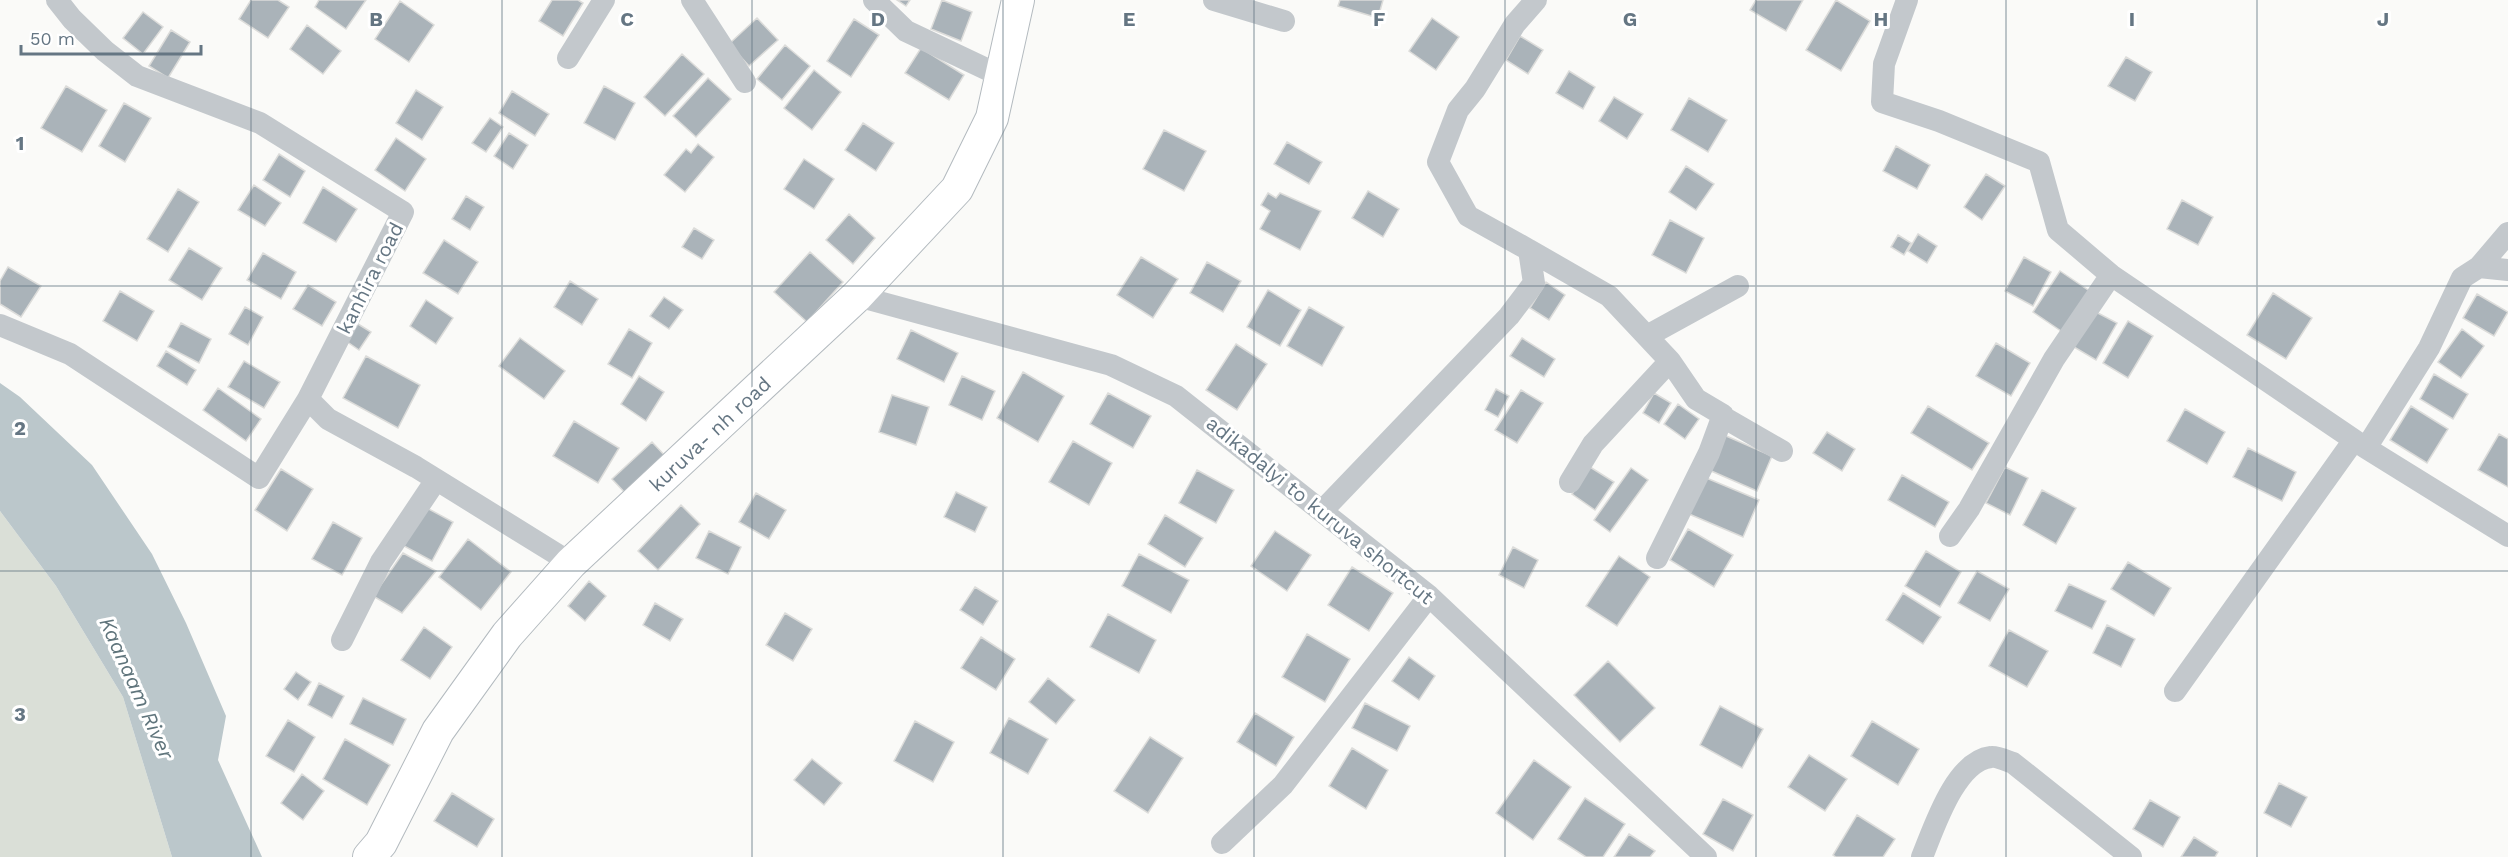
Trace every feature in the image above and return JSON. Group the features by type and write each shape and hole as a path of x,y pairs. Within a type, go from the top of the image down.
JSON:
{"main road":[{"name":"kuruva- nh road","path":"369,857 381,843 438,731 507,635 571,563 857,296 957,189 992,118 1018,0"}],"street":[{"name":"kanhira road","path":"57,0 97,43 137,76 260,123 403,212 308,399"},
{"path":"568,58 604,0"},
{"path":"692,0 745,82"},
{"path":"874,0 906,31 1001,76"},
{"path":"1214,0 1284,21"},
{"path":"1536,0 1515,24 1475,89 1458,110 1438,162 1468,216 1609,296 1670,361 1696,399 1782,451"},
{"path":"1903,1 1884,64 1882,102 1939,121 2039,162 2058,230 2111,275 2360,444 2508,536"},
{"path":"2175,691 2429,348 2462,278 2480,267 2508,233"},
{"path":"1322,511 1509,316 1534,283 1529,250"},
{"path":"2480,267 2508,270"},
{"path":"1950,536 1969,509 2054,359 2111,275"},
{"path":"1647,336 1738,286"},
{"name":"adikadalyi to kuruva shortcut","path":"857,296 1111,365 1176,396 1429,596 1706,857"},
{"path":"0,325 70,354 259,478 308,399 328,419 436,480 571,563"},
{"path":"1570,482 1593,444 1670,361"},
{"path":"1657,558 1709,453 1723,417"},
{"path":"342,640 381,562 436,480"},
{"path":"1222,843 1283,785 1429,596"},
{"path":"1922,857 1945,803 1967,768 1991,757 2013,763 2131,857"}],"shaded area":[{"path":"0,511 56,586 123,697 172,857 0,857"}],"water":[{"name":"Kaanaam River","path":"0,383 20,397 92,465 152,554 186,623 226,716 218,760 262,857 172,857 123,697 56,586 0,511"}],"building":[{"path":"251,0 278,0 289,7 268,38 239,19"},
{"path":"319,0 366,0 346,29 315,7"},
{"path":"552,0 578,0 583,3 563,36 539,21"},
{"path":"897,0 910,0 906,6"},
{"path":"942,0 972,12 961,41 931,29"},
{"path":"1340,0 1383,0 1378,18 1338,6"},
{"path":"1756,0 1803,0 1786,31 1750,10"},
{"path":"1836,0 1870,21 1841,71 1806,50"},
{"path":"400,1 434,25 409,62 375,39"},
{"path":"143,12 163,27 143,54 123,38"},
{"path":"757,18 778,40 749,66 729,44"},
{"path":"1432,18 1459,37 1436,70 1409,51"},
{"path":"854,19 879,35 851,77 827,61"},
{"path":"307,25 341,51 323,74 290,49"},
{"path":"171,30 190,42 168,78 149,66"},
{"path":"1520,36 1543,50 1528,74 1506,60"},
{"path":"785,45 810,66 782,100 757,79"},
{"path":"921,48 964,75 949,100 905,73"},
{"path":"682,54 704,74 665,116 644,97"},
{"path":"2126,57 2152,72 2135,101 2108,86"},
{"path":"814,70 841,92 812,130 784,108"},
{"path":"1569,71 1595,87 1583,109 1556,93"},
{"path":"708,78 731,99 696,137 673,116"},
{"path":"66,86 107,110 82,152 41,128"},
{"path":"604,86 635,103 615,140 584,123"},
{"path":"416,90 443,107 422,140 396,123"},
{"path":"512,91 549,114 535,136 499,113"},
{"path":"1614,97 1643,114 1627,139 1599,121"},
{"path":"1689,98 1727,120 1708,152 1671,130"},
{"path":"124,103 151,118 125,162 99,146"},
{"path":"490,118 503,127 486,152 472,143"},
{"path":"863,123 894,143 876,171 845,150"},
{"path":"1164,130 1206,151 1184,191 1143,169"},
{"path":"509,133 528,145 513,169 494,156"},
{"path":"396,138 426,159 405,191 375,170"},
{"path":"1287,142 1322,162 1309,184 1274,164"},
{"path":"698,144 714,157 685,192 664,175 686,149 691,153"},
{"path":"1896,146 1930,165 1917,189 1883,171"},
{"path":"279,154 305,171 290,197 263,180"},
{"path":"804,159 834,179 814,209 784,189"},
{"path":"1686,166 1714,184 1696,210 1669,192"},
{"path":"1986,174 2005,186 1982,220 1964,207"},
{"path":"254,185 281,203 265,226 238,210"},
{"path":"323,187 357,209 336,242 303,223"},
{"path":"178,189 199,202 168,252 147,239"},
{"path":"1368,191 1399,209 1383,237 1352,218"},
{"path":"1268,193 1276,198 1280,193 1321,211 1300,250 1260,229 1270,211 1261,205"},
{"path":"466,196 484,207 470,230 452,219"},
{"path":"2182,200 2213,217 2198,245 2167,229"},
{"path":"849,214 875,238 853,264 826,240"},
{"path":"1670,220 1704,238 1686,273 1652,255"},
{"path":"694,228 714,240 702,259 682,247"},
{"path":"1918,234 1937,246 1927,263 1908,251"},
{"path":"1898,235 1911,243 1904,255 1891,247"},
{"path":"444,240 478,262 458,294 423,273"},
{"path":"189,248 222,268 202,300 169,280"},
{"path":"810,252 843,282 807,322 774,292"},
{"path":"263,253 296,272 281,299 247,280"},
{"path":"1141,257 1178,279 1153,318 1117,295"},
{"path":"2024,257 2051,272 2033,306 2005,291"},
{"path":"1207,262 1241,281 1223,312 1190,293"},
{"path":"8,267 41,286 21,317 0,304 0,281"},
{"path":"2060,271 2091,292 2064,333 2033,312"},
{"path":"570,281 598,299 582,325 554,307"},
{"path":"1546,282 1565,295 1549,320 1530,308"},
{"path":"308,285 336,302 322,326 293,309"},
{"path":"1268,290 1301,310 1280,346 1247,327"},
{"path":"120,291 154,311 137,341 103,321"},
{"path":"2273,293 2312,318 2286,359 2247,335"},
{"path":"2477,294 2508,312 2494,336 2463,318"},
{"path":"664,297 683,310 669,329 650,316"},
{"path":"426,300 453,318 436,344 410,326"},
{"path":"245,307 263,317 248,345 229,334"},
{"path":"1309,307 1344,327 1322,366 1287,346"},
{"path":"2094,311 2117,323 2096,360 2074,347"},
{"path":"2128,321 2153,336 2128,378 2103,363"},
{"path":"181,323 211,339 199,363 168,347"},
{"path":"358,324 371,332 359,350 346,341"},
{"path":"629,329 652,343 632,378 608,364"},
{"path":"2462,329 2484,346 2461,378 2438,362"},
{"path":"911,330 958,353 944,382 897,359"},
{"path":"520,338 565,371 544,399 499,366"},
{"path":"1522,338 1555,359 1544,377 1510,356"},
{"path":"1996,343 2030,363 2011,396 1976,376"},
{"path":"1236,344 1267,364 1237,410 1206,390"},
{"path":"166,351 196,370 187,385 157,366"},
{"path":"366,356 420,385 398,428 343,398"},
{"path":"244,361 280,382 264,408 228,387"},
{"path":"1023,372 1064,396 1038,442 997,418"},
{"path":"2434,374 2468,394 2453,419 2420,399"},
{"path":"639,376 664,392 646,421 621,404"},
{"path":"962,376 995,391 982,420 949,405"},
{"path":"218,388 261,419 246,441 203,410"},
{"path":"1496,389 1509,396 1498,417 1485,410"},
{"path":"1521,390 1543,403 1517,443 1495,430"},
{"path":"1108,393 1151,416 1133,448 1090,424"},
{"path":"1654,393 1671,403 1659,423 1643,413"},
{"path":"892,395 929,407 916,445 879,432"},
{"path":"1678,404 1699,419 1685,439 1664,424"},
{"path":"1928,406 1989,443 1972,470 1911,433"},
{"path":"2411,406 2448,429 2427,463 2390,440"},
{"path":"2185,409 2225,432 2207,464 2167,441"},
{"path":"574,421 619,448 598,483 553,456"},
{"path":"1827,432 1855,449 1842,471 1813,453"},
{"path":"2499,434 2508,439 2508,487 2478,470"},
{"path":"1724,435 1772,456 1757,491 1709,470"},
{"path":"1073,441 1112,463 1089,505 1049,482"},
{"path":"652,442 668,459 628,496 612,479"},
{"path":"2248,448 2296,472 2282,501 2233,477"},
{"path":"1590,467 1614,482 1595,510 1572,494"},
{"path":"2005,467 2028,478 2010,515 1986,503"},
{"path":"1631,468 1648,480 1610,532 1594,520"},
{"path":"281,469 313,489 287,531 255,510"},
{"path":"1197,470 1234,490 1216,523 1179,503"},
{"path":"1902,475 1949,502 1935,527 1888,500"},
{"path":"1704,477 1759,500 1743,537 1689,514"},
{"path":"2042,490 2076,508 2056,544 2023,525"},
{"path":"956,492 987,507 975,532 944,517"},
{"path":"756,493 786,510 769,539 739,522"},
{"path":"681,505 700,524 658,570 638,551"},
{"path":"425,507 453,522 432,561 404,546"},
{"path":"1165,515 1203,538 1185,567 1148,544"},
{"path":"333,522 362,538 342,575 312,559"},
{"path":"1688,529 1733,555 1714,587 1670,560"},
{"path":"709,531 741,547 728,574 696,558"},
{"path":"1275,531 1311,555 1287,591 1251,566"},
{"path":"468,539 511,572 481,610 439,577"},
{"path":"1513,547 1538,560 1524,588 1499,575"},
{"path":"1926,551 1961,572 1940,607 1905,586"},
{"path":"403,553 436,571 402,613 373,596"},
{"path":"1139,554 1189,580 1171,613 1122,586"},
{"path":"1619,556 1650,577 1617,626 1586,606"},
{"path":"2128,562 2171,588 2154,616 2111,589"},
{"path":"1352,567 1393,593 1369,631 1328,605"},
{"path":"1977,571 2009,589 1990,621 1958,603"},
{"path":"589,581 606,596 585,621 568,606"},
{"path":"2069,584 2106,601 2092,629 2055,611"},
{"path":"975,587 998,601 983,625 960,610"},
{"path":"1903,593 1941,617 1923,644 1886,620"},
{"path":"655,603 683,619 670,641 643,625"},
{"path":"785,613 812,629 793,661 766,645"},
{"path":"1108,614 1156,640 1139,673 1090,647"},
{"path":"2107,625 2135,639 2121,667 2093,653"},
{"path":"424,627 452,647 430,679 401,660"},
{"path":"2009,630 2048,651 2027,687 1989,666"},
{"path":"1307,634 1350,659 1325,702 1282,677"},
{"path":"981,637 1015,659 996,690 961,668"},
{"path":"1409,657 1435,676 1419,700 1392,681"},
{"path":"1608,661 1655,708 1620,742 1574,695"},
{"path":"296,672 311,682 298,700 284,689"},
{"path":"1048,678 1075,700 1056,724 1029,702"},
{"path":"319,683 344,696 332,718 308,705"},
{"path":"363,698 406,719 393,745 350,724"},
{"path":"1365,703 1410,726 1397,751 1352,728"},
{"path":"1720,706 1763,729 1742,768 1700,745"},
{"path":"1255,713 1294,737 1276,766 1237,742"},
{"path":"1009,718 1048,739 1028,774 990,753"},
{"path":"288,720 315,737 294,772 266,756"},
{"path":"915,721 954,742 933,782 894,761"},
{"path":"1872,721 1919,749 1898,785 1851,756"},
{"path":"1150,737 1183,758 1148,813 1114,791"},
{"path":"345,739 390,765 367,805 323,779"},
{"path":"1352,748 1388,770 1366,809 1329,786"},
{"path":"1809,755 1847,779 1825,811 1788,787"},
{"path":"812,759 842,783 824,805 794,780"},
{"path":"1534,760 1571,787 1533,840 1496,813"},
{"path":"302,774 324,791 303,820 281,803"},
{"path":"2279,783 2307,797 2291,827 2264,813"},
{"path":"452,793 494,819 477,847 434,821"},
{"path":"1585,798 1625,824 1603,857 1586,857 1558,839"},
{"path":"1723,799 1753,815 1733,851 1703,834"},
{"path":"2150,800 2180,817 2163,847 2133,829"},
{"path":"1857,815 1895,839 1883,857 1836,857 1833,855"},
{"path":"1629,834 1655,851 1650,857 1614,857"},
{"path":"2194,837 2218,852 2215,857 2181,857"}]}
